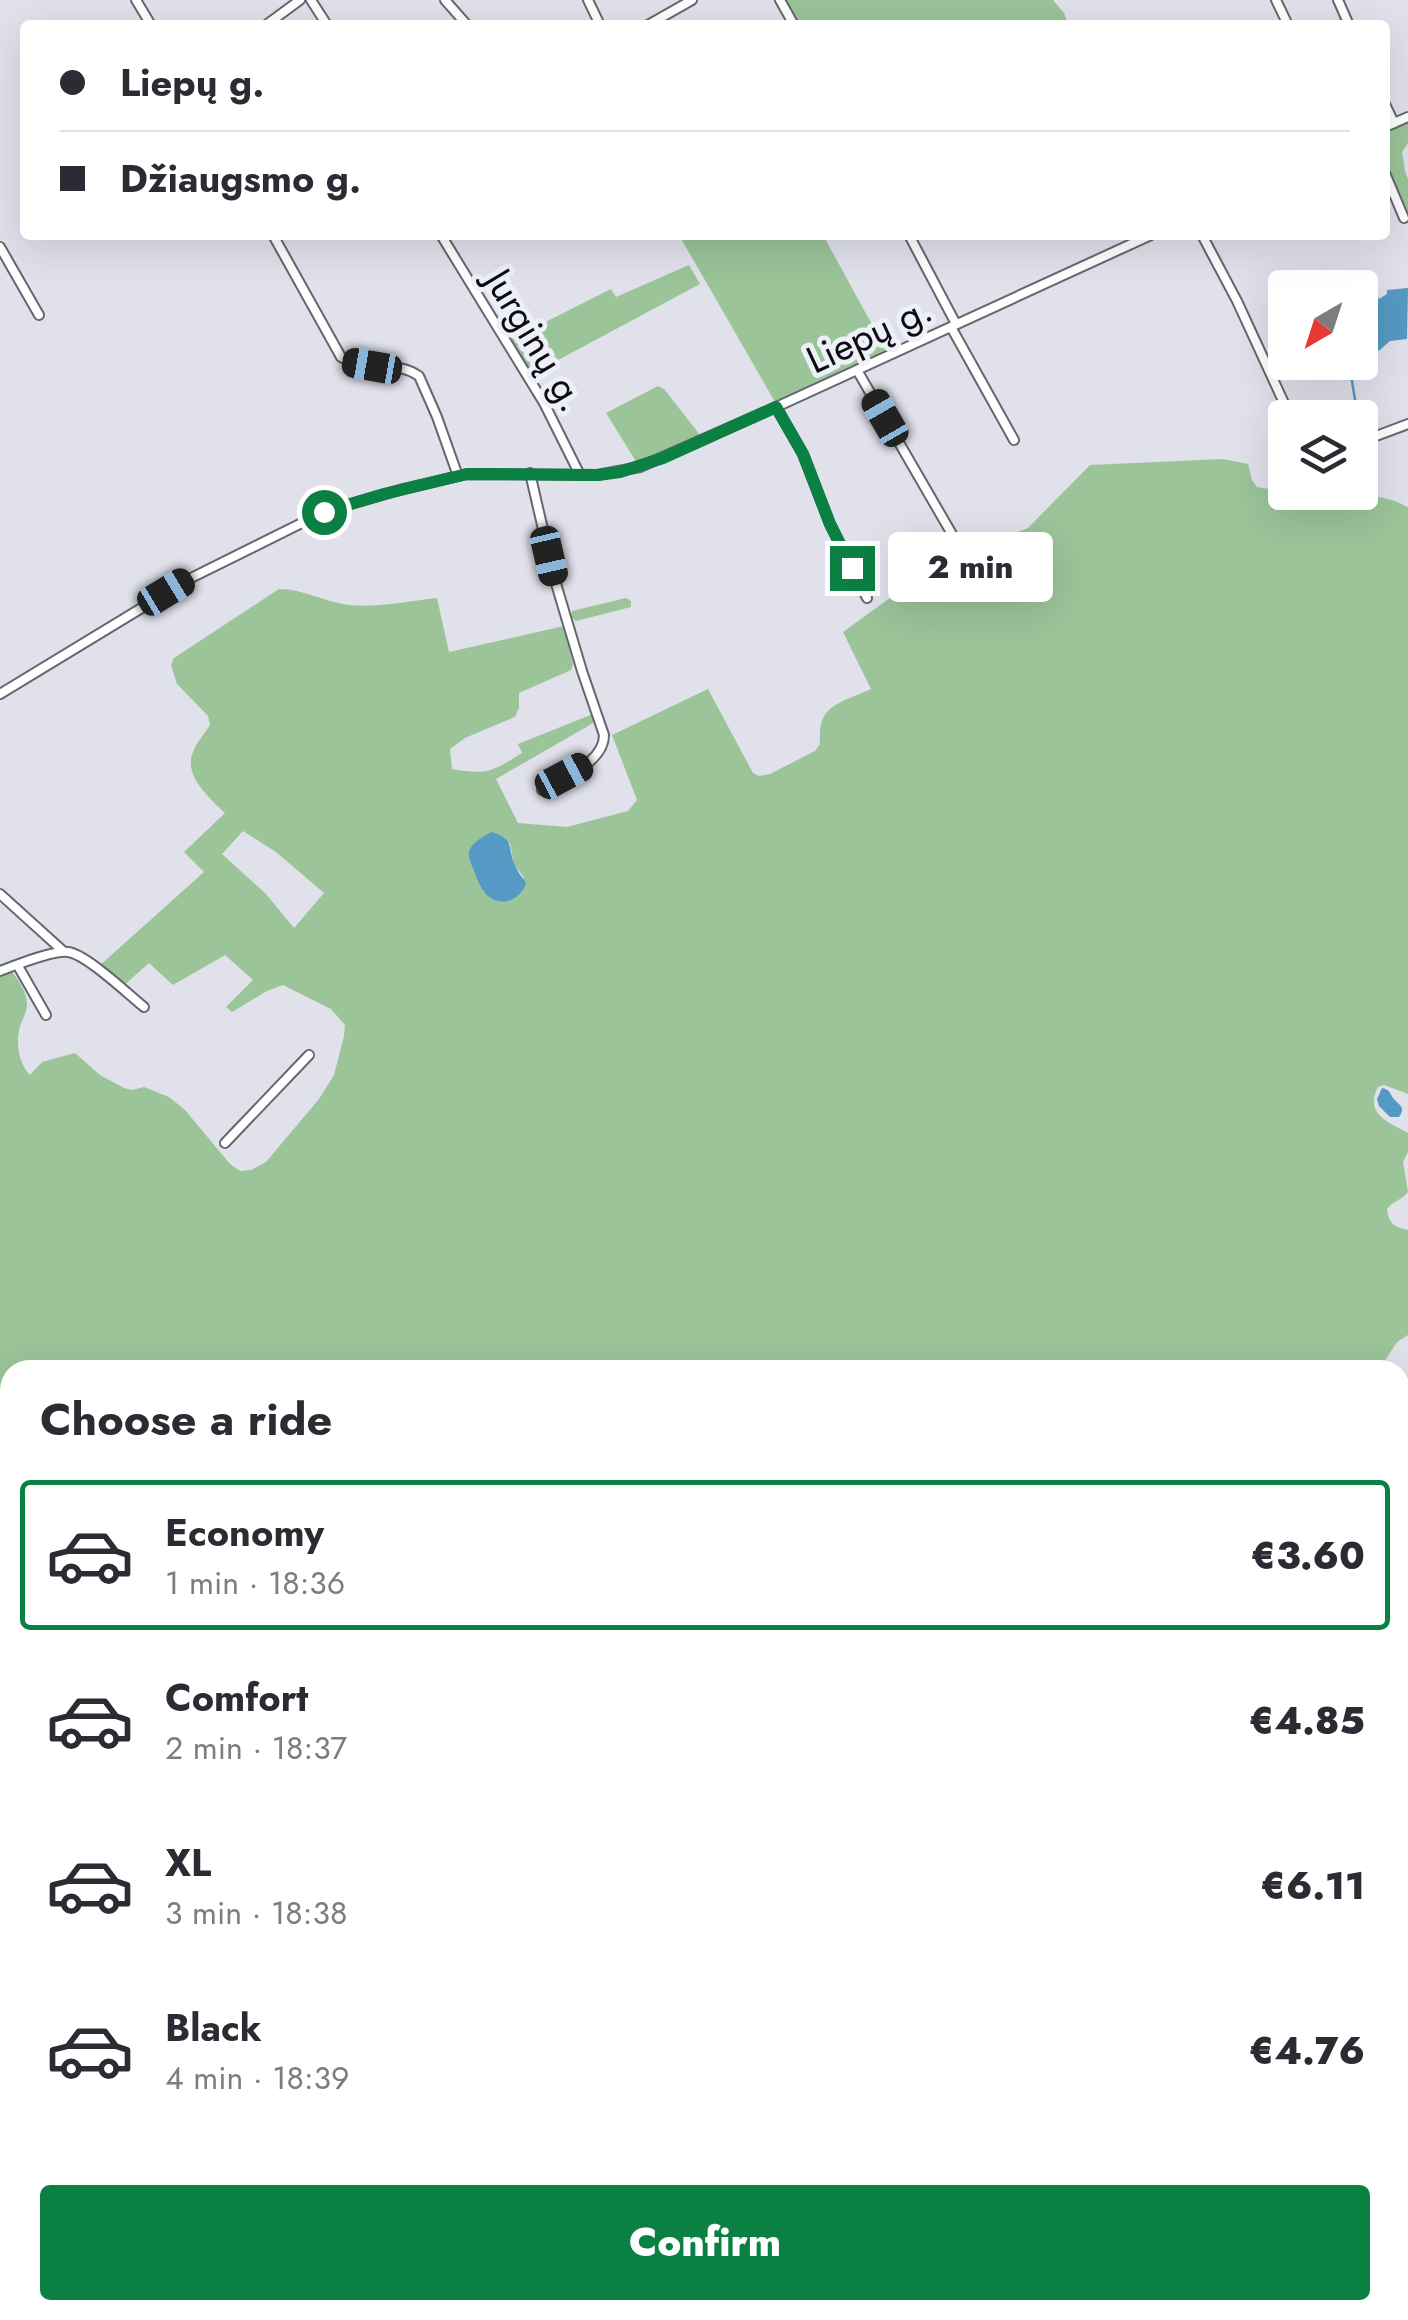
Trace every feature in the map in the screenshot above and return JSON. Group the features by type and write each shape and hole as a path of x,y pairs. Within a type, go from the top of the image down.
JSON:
{"street":[{"path":"273,20 300,0"},
{"path":"445,0 462,20"},
{"path":"657,20 692,0"},
{"path":"1390,185 1404,218"},
{"path":"276,240 341,357 362,365 404,368 419,376 458,476"},
{"name":"Jurginų g.","path":"444,240 544,402 580,475"},
{"path":"911,240 1014,440"},
{"name":"Liepų g.","path":"0,694 191,578 324,512 467,474 609,474 640,466 1140,240"},
{"path":"1205,240 1283,400"},
{"path":"0,247 40,314"},
{"path":"857,370 960,548"},
{"path":"776,407 803,454 830,524 866,598"},
{"path":"1378,435 1408,424"},
{"path":"530,474 554,576 604,735 596,758 542,790"},
{"path":"0,894 63,951 82,958 144,1007"},
{"path":"0,970 63,951"},
{"path":"18,966 46,1016"},
{"path":"225,1143 309,1055"}],"green space":[{"path":"785,0 1053,0 1066,20 796,20"},
{"path":"1408,122 1408,143 1402,152 1408,179 1408,212 1390,171 1393,127"},
{"path":"682,240 826,240 887,352 775,402"},
{"path":"689,265 700,284 532,374 510,340 611,289 616,297"},
{"path":"658,386 700,435 637,463 606,413"},
{"path":"1223,459 1248,464 1257,487 1268,489 1268,510 1378,510 1378,497 1408,507 1408,1094 1384,1085 1378,1087 1374,1104 1380,1116 1408,1133 1408,1152 1403,1162 1408,1192 1387,1209 1393,1224 1408,1230 1408,1335 1397,1342 1385,1360 0,1360 0,974 10,970 26,996 18,1042 21,1060 30,1075 42,1062 75,1053 100,1075 124,1088 144,1087 169,1097 240,1171 266,1162 319,1099 334,1075 344,1036 345,1025 331,1009 283,985 232,1012 226,1007 253,980 225,955 173,985 149,963 122,987 98,967 204,872 184,852 225,813 200,786 192,770 194,749 210,725 208,716 177,684 171,665 174,658 279,589 360,606 437,598 449,652 564,626 571,670 519,693 515,717 465,738 450,749 452,769 489,770 522,753 518,744 593,714 594,722 496,779 518,823 567,827 628,811 637,800 612,735 708,689 753,773 770,774 815,751 826,713 840,702 871,689 843,632 901,590 967,551 1028,528 1090,465","holes":["243,831 276,852 324,893 294,928 266,894 222,854","510,843 514,864 524,878 484,892 469,859"]},
{"path":"626,598 631,607 576,621 571,617 572,611"}],"water":[{"path":"1408,288 1407,339 1390,341 1378,351 1378,296 1387,294 1387,290"},
{"path":"911,541 922,545 926,556 922,567 911,571 900,567 896,556 900,545"},
{"path":"492,832 508,842 513,861 526,883 511,900 494,900 485,893 469,858 472,846"},
{"path":"1382,1088 1401,1107 1399,1117 1390,1117 1379,1106 1377,1099"}],"waterway":[{"path":"1352,380 1355,400"}],"route":[{"path":"324,512 467,474 620,472 663,458 776,407 803,454 852,568"}]}
